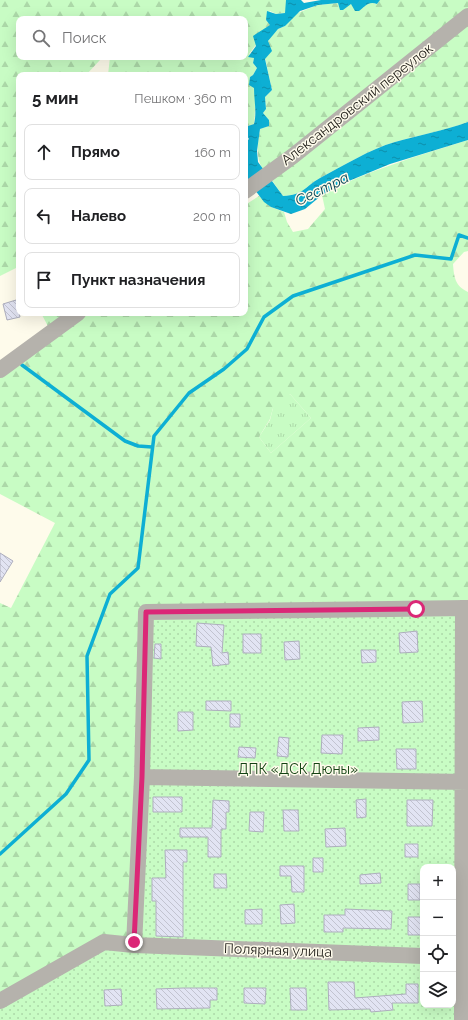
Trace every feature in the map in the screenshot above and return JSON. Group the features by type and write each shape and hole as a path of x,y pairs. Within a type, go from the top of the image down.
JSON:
{"street":[{"name":"Александровский переулок","path":"248,189 468,16"},
{"path":"0,370 74,316"},
{"path":"134,945 142,777 146,612 466,608 465,782 461,958 462,1020"},
{"path":"142,777 465,782"},
{"name":"Полярная улица","path":"0,1001 104,942 134,945 420,956"}],"green space":[{"path":"0,0 288,0 285,13 276,14 270,11 266,20 271,25 249,54 254,58 253,63 257,68 250,77 250,82 255,90 254,124 248,126 248,72 108,72 110,60 248,60 248,16 16,16 16,60 100,60 89,72 16,72 16,268 0,276"},
{"path":"380,0 468,0 468,14 263,170 260,165 258,155 258,140 260,129 269,126 269,120 263,113 266,109 265,97 272,90 265,58 269,54 268,41 278,29 285,26 295,14 318,5 338,3 339,6 351,4 363,8 369,3 377,4"},
{"path":"468,19 468,122 395,142 376,149 320,178 300,192 283,196 271,179"},
{"path":"468,140 468,251 464,252 453,264 456,281 460,287 468,292 468,609 134,942 0,1001 0,603 11,608 55,523 0,494 0,370 51,332 43,316 248,316 248,203 259,196 271,207 284,212 287,222 293,232 308,229 325,209 322,195 357,178","holes":["290,394 311,418 271,453 259,437 270,419 273,408 279,407 283,404"]},
{"path":"290,394 311,418 271,453 259,437 270,420 273,408"},
{"name":"ДПК «ДСК Дюны»","path":"468,609 468,1020 0,1020 0,1001 104,942 133,942 146,612"}],"water":[{"name":"Сестра","path":"286,0 301,0 304,3 321,0 380,0 377,4 369,4 359,11 355,11 351,4 343,10 340,10 338,3 318,5 300,11 285,26 278,29 268,41 272,51 265,59 272,90 265,97 266,109 263,113 269,120 269,126 260,129 257,151 258,162 283,196 300,192 320,178 357,158 395,142 468,122 468,140 390,164 344,183 322,195 305,209 291,214 271,207 264,202 248,181 248,126 254,124 255,115 254,88 249,85 250,77 257,68 253,63 254,58 248,57 256,46 253,36 270,25 266,20 267,11 276,14 285,13"}],"building":[{"path":"16,300 16,316 20,317 7,320 3,304"},
{"path":"0,553 13,561 0,582"},
{"path":"197,623 224,625 222,653 228,652 229,664 213,666 211,647 196,646"},
{"path":"417,631 418,652 400,653 399,633"},
{"path":"243,634 261,634 261,653 243,653"},
{"path":"299,641 300,659 285,660 284,642"},
{"path":"155,644 161,644 161,659 154,658"},
{"path":"361,650 376,650 376,662 362,663"},
{"path":"206,701 231,701 231,711 206,710"},
{"path":"422,701 423,722 403,723 402,702"},
{"path":"178,712 193,712 193,730 178,731"},
{"path":"230,714 240,714 240,727 230,727"},
{"path":"379,727 379,740 358,741 358,728"},
{"path":"322,735 343,735 342,754 321,753"},
{"path":"279,737 289,738 288,757 277,756"},
{"path":"239,747 256,748 255,758 238,757"},
{"path":"396,749 416,749 416,769 397,769"},
{"path":"153,797 182,797 182,812 153,812"},
{"path":"366,799 366,817 357,818 356,800"},
{"path":"213,800 229,801 229,812 226,812 226,829 221,829 221,857 208,857 208,837 180,837 180,828 212,828"},
{"path":"407,800 433,800 432,826 407,826"},
{"path":"283,810 298,810 299,831 284,831"},
{"path":"250,812 264,812 263,832 249,831"},
{"path":"345,828 346,846 326,847 325,829"},
{"path":"405,844 418,844 418,857 405,857"},
{"path":"165,850 187,850 187,862 183,862 183,937 156,936 156,901 152,901 152,878 166,878"},
{"path":"313,858 323,858 323,872 313,872"},
{"path":"280,866 304,866 304,892 292,892 291,876 280,876"},
{"path":"380,873 381,883 360,884 360,875"},
{"path":"214,874 226,874 227,888 214,888"},
{"path":"408,884 420,884 420,900 408,900"},
{"path":"294,904 295,923 281,924 280,905"},
{"path":"262,909 262,924 245,924 245,910"},
{"path":"345,909 392,911 391,929 343,928 343,932 324,932 324,915 345,915"},
{"path":"408,917 420,917 420,935 408,935"},
{"path":"328,982 354,982 355,998 406,994 406,984 418,984 418,1003 392,1003 393,1010 371,1012 370,1009 329,1010"},
{"path":"217,988 217,1000 210,1000 210,1008 157,1009 156,989"},
{"path":"244,988 266,988 265,1004 244,1003"},
{"path":"290,988 306,988 307,1010 291,1010"},
{"path":"121,989 122,1005 105,1006 104,990"}],"waterway":[{"path":"0,854 66,794 89,760 87,656 110,594 138,568 154,436 189,393 224,369 247,349 264,317 293,296 415,255 451,259 459,235 468,238"},
{"path":"22,365 125,441 138,446 152,447"}],"route":[{"path":"134,942 142,777 146,612 416,609"}]}
